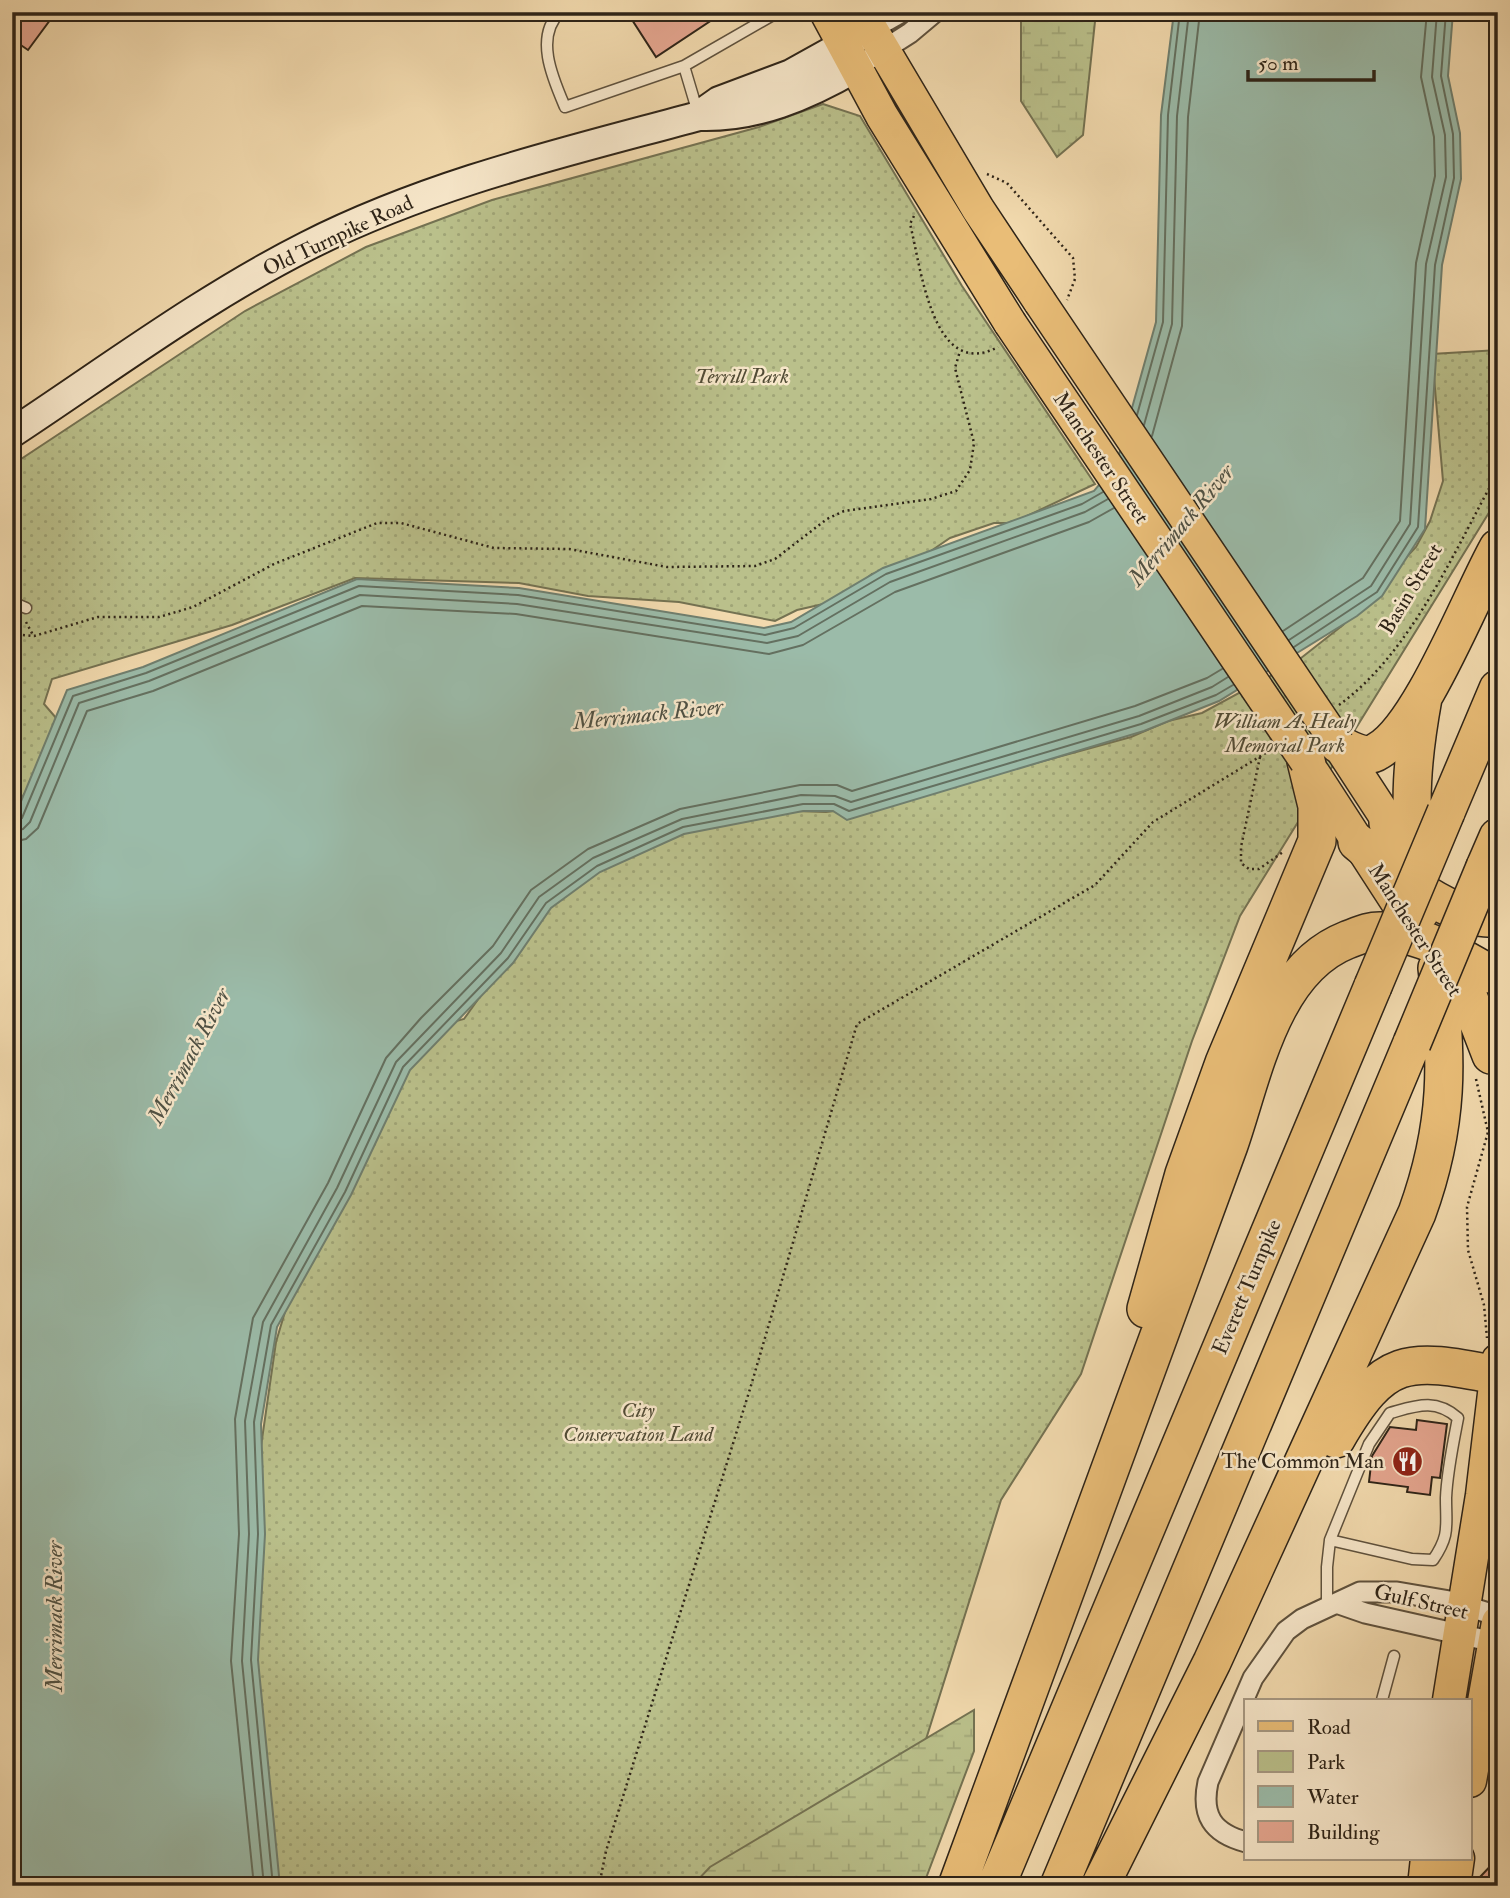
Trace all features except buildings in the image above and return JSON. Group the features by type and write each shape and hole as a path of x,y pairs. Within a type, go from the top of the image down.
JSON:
{"highway":[{"path":"1335,727 1359,754 1379,751 1401,729 1423,698 1498,548"},
{"name":"Everett Turnpike","path":"996,1886 1498,689"},
{"path":"1100,1886 1234,1616 1379,1300 1430,1177 1439,1142 1446,1080 1444,1023 1435,949 1426,887 1412,832 1416,741 1423,698"},
{"path":"1064,1596 1184,1174 1224,1063 1317,841 1317,806 1306,761"},
{"path":"1388,823 1426,887"},
{"path":"1357,842 1482,920 1498,918"},
{"path":"1059,1886 1492,852"},
{"path":"957,1886 1270,1026 1287,991 1300,972 1318,955 1371,931 1435,949 1494,980"},
{"path":"1435,949 1488,1066"},
{"path":"1234,1616 1357,1401 1372,1386 1406,1367 1426,1363 1495,1363"}],"main road":[{"name":"Manchester Street","path":"826,12 849,57 1010,323 1306,761 1357,842 1435,949"},
{"name":"Manchester Street","path":"872,31 978,209 1335,727 1388,823"},
{"name":"Manchester Street","path":"1426,887 1494,980"},
{"path":"1449,1699 1462,1620 1461,1532 1495,1363"},
{"path":"1472,1770 1497,1631"},
{"path":"1424,1886 1427,1860"},
{"path":"1454,1886 1458,1860"}],"street":[{"path":"872,31 902,12"},
{"path":"872,31 935,12"},
{"name":"Old Turnpike Road","path":"12,433 207,304 310,244 381,212 494,171 699,116 719,101 791,74 849,57 872,31"},
{"name":"Gulf Street","path":"1244,1841 1218,1830 1208,1815 1204,1800 1208,1782 1253,1678 1286,1630 1360,1592 1397,1592 1462,1620 1497,1631"},
{"name":"Gulf Street","path":"1333,1605 1462,1620 1497,1631"}],"lane":[{"path":"560,12 550,22 546,45 553,79 565,107 684,66 778,12"},
{"path":"684,66 699,116"},
{"path":"12,602 24,612"},
{"path":"1331,1540 1412,1559 1433,1560 1443,1545 1461,1532 1446,1498 1458,1418 1445,1406 1420,1406 1390,1413 1369,1444 1331,1540 1326,1567 1333,1605"},
{"path":"1382,1699 1394,1656"}],"path":[{"path":"12,634 34,636 99,617 159,617 193,607 274,564 377,523 401,523 494,548 569,549 667,567 755,566 775,559 827,519 844,511 931,499 956,491 970,470 974,443 956,368 960,351"},
{"name":"Basin Street","path":"1335,727 1411,627 1498,472"},
{"path":"24,612 34,636"},
{"path":"599,1886 610,1838 814,1178 857,1024 1095,885 1153,822 1270,750"},
{"path":"1260,757 1241,847 1241,863 1249,869 1259,869 1287,849"},
{"path":"1488,1066 1488,1132 1467,1207 1468,1251 1484,1305 1495,1363"}],"green space":[{"path":"1021,12 1096,12 1083,135 1057,157 1021,101"},
{"name":"Terrill Park","path":"823,104 860,116 962,286 1095,484 1012,523 994,523 950,538 928,553 890,571 872,574 841,600 797,610 775,621 679,602 588,596 519,583 355,578 232,625 52,679 44,704 63,726 44,765 12,812 12,465 245,311 366,247 492,200 759,127"},
{"name":"City Conservation Land","path":"1498,350 1498,498 1240,916 1192,1041 1081,1374 1001,1500 880,1886 272,1886 255,1760 259,1460 276,1342 296,1275 343,1160 438,1026 464,1019 539,914 631,837 763,810 826,812 879,806 1131,737 1168,721 1202,713 1296,662 1343,625 1416,547 1430,521 1443,481 1432,354"},
{"path":"974,1710 974,1751 923,1886 692,1886 710,1867"}],"water":[{"name":"Merrimack River","path":"1174,12 1453,12 1448,76 1460,133 1461,179 1442,265 1425,529 1382,596 1357,616 1219,701 1144,731 847,820 833,811 803,811 684,834 600,872 551,908 513,963 410,1070 351,1195 277,1327 261,1424 265,1534 258,1660 280,1886 12,1886 12,823 67,690 143,667 357,579 519,588 764,628 791,622 883,568 1094,491 1116,465 1156,322 1161,115"}],"place":[{"name":"The Common Man","path":"1407,1461"}],"park label":[{"name":"William A. Healy Memorial Park","path":"1285,733"}]}
